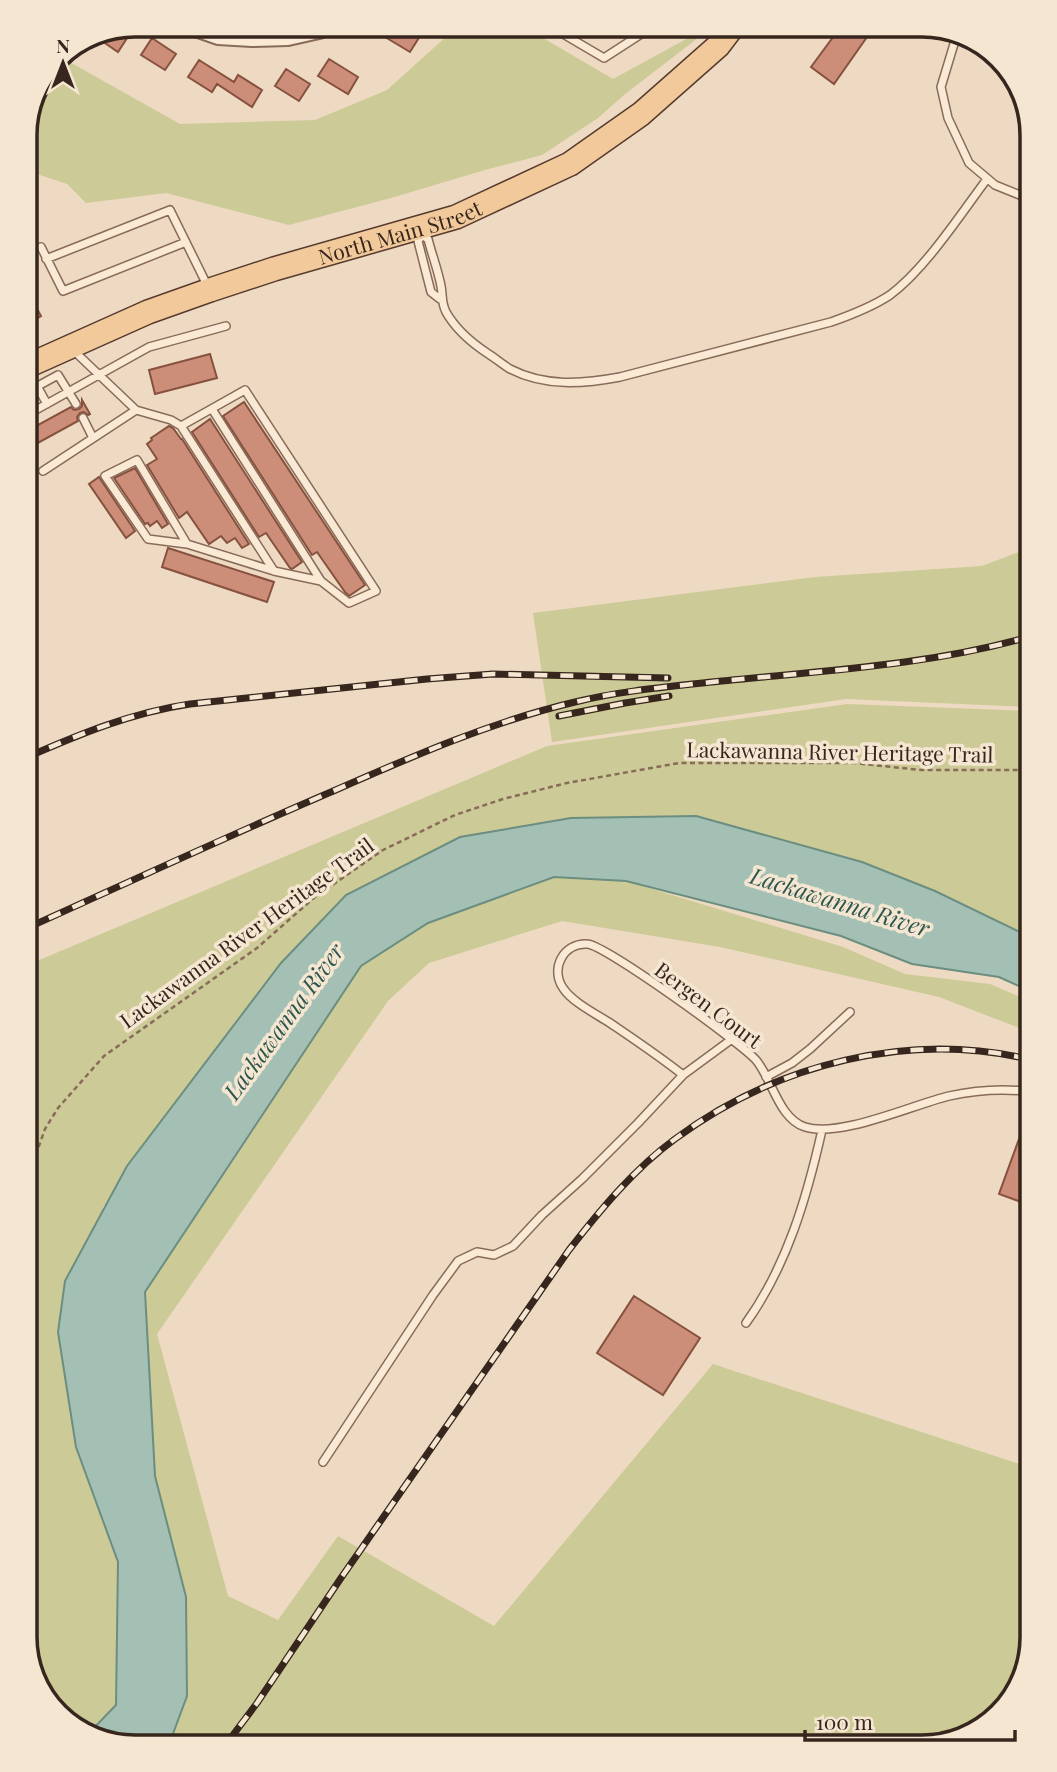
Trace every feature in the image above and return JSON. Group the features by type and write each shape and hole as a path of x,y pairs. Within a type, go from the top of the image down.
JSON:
{"main road":[{"name":"North Main Street","path":"37,362 149,312 210,290 274,269 420,231 570,164 641,114 725,37"}],"street":[{"path":"218,37 292,37"}],"lane":[{"path":"568,37 604,58 636,37"},
{"path":"955,42 941,87 948,118 970,163 995,185 1020,195"},
{"path":"420,231 428,239 442,290 440,299 446,313 463,334 510,369 531,377 551,382 595,382 831,322 862,311 889,295 908,279 987,178"},
{"path":"46,259 170,210 210,290"},
{"path":"41,247 63,291 186,242"},
{"path":"37,409 149,347 226,326"},
{"path":"70,347 136,410 171,420 181,426 274,571"},
{"path":"47,404 37,386 58,375 76,404"},
{"path":"181,426 245,390 376,591 349,603 321,581 212,409"},
{"path":"43,471 136,410"},
{"path":"83,418 93,438"},
{"path":"187,544 137,460 105,476 148,539 187,544 274,571 321,581"},
{"name":"Bergen Court","path":"683,1075 565,991 558,970 564,953 576,945 592,944 662,988 756,1060 788,1115 800,1126 822,1129 856,1124 974,1091 1020,1091"},
{"path":"766,1077 792,1063 850,1012"},
{"path":"323,1462 458,1261 477,1252 494,1255 513,1246 683,1075 732,1040"},
{"path":"746,1323 757,1308 788,1247 811,1179 822,1129"}],"path":[{"name":"Lackawanna River Heritage Trail","path":"37,1152 45,1129 58,1108 104,1056 257,948 315,897 383,850 455,815 503,799 567,783 679,763 854,763 921,770 1020,770"}],"shaded area":[{"path":"446,37 541,37 613,79 690,37 699,37 598,118 542,155 289,225 166,193 86,203 67,184 37,174 37,129 40,110 57,75 69,62 180,124 315,120 387,90"},
{"path":"1020,552 1020,706 846,699 552,742 533,613 815,577 982,566"},
{"path":"847,704 1020,711 1020,941 758,841 443,887 219,1081 103,1207 86,1346 133,1569 125,1712 111,1732 92,1725 70,1711 53,1692 42,1669 37,1637 37,961 547,746"},
{"path":"554,877 626,881 843,947 905,974 990,984 1020,997 1020,1028 939,997 720,947 562,921 429,963 388,1001 157,1334 228,1596 278,1620 338,1536 494,1626 713,1364 1020,1464 1020,1637 1017,1662 1013,1675 996,1702 977,1719 947,1732 922,1735 172,1735 187,1696 186,1597 155,1476 145,1292 361,966 428,923"}],"water":[{"name":"Lackawanna River","path":"696,816 862,862 935,891 1020,932 1020,987 999,977 912,964 841,936 626,881 554,877 428,923 361,966 145,1292 155,1476 186,1597 187,1696 172,1735 129,1735 95,1726 116,1705 118,1562 76,1447 58,1332 65,1281 127,1166 281,963 346,895 460,837 571,818"}],"building":[{"path":"385,37 419,37 410,52"},
{"path":"833,37 867,37 834,84 811,67"},
{"path":"127,38 118,52 104,42"},
{"path":"152,38 176,54 165,70 141,55"},
{"path":"329,59 358,77 348,94 318,76"},
{"path":"199,60 234,82 238,75 262,90 252,107 217,84 212,92 188,77"},
{"path":"286,69 310,84 299,101 275,86"},
{"path":"210,354 217,378 155,394 149,370"},
{"path":"82,400 90,414 80,413 78,421 37,443 37,425 71,407 74,410 82,406"},
{"path":"244,402 365,585 349,596 317,552 312,555 223,416"},
{"path":"210,419 302,562 292,569 266,533 259,537 192,432"},
{"path":"169,426 182,439 249,544 242,548 235,538 227,543 221,536 209,544 187,512 179,518 147,465 157,459 147,444 151,438"},
{"path":"135,468 168,524 162,528 157,521 150,526 145,524 114,478"},
{"path":"99,477 135,531 126,538 89,484"},
{"path":"168,548 274,582 267,602 162,567"},
{"path":"1019,1139 1020,1202 999,1194"},
{"path":"634,1296 700,1338 663,1395 597,1353"}],"railway":[{"path":"37,924 391,766 451,741 543,710 592,698 643,690 913,661 1020,639"},
{"path":"37,753 126,719 190,704 493,674 668,678"},
{"path":"559,716 669,696"},
{"path":"233,1735 569,1250 619,1190 646,1163 675,1139 714,1113 756,1091 800,1073 845,1060 892,1052 939,1049 1020,1058"}]}
